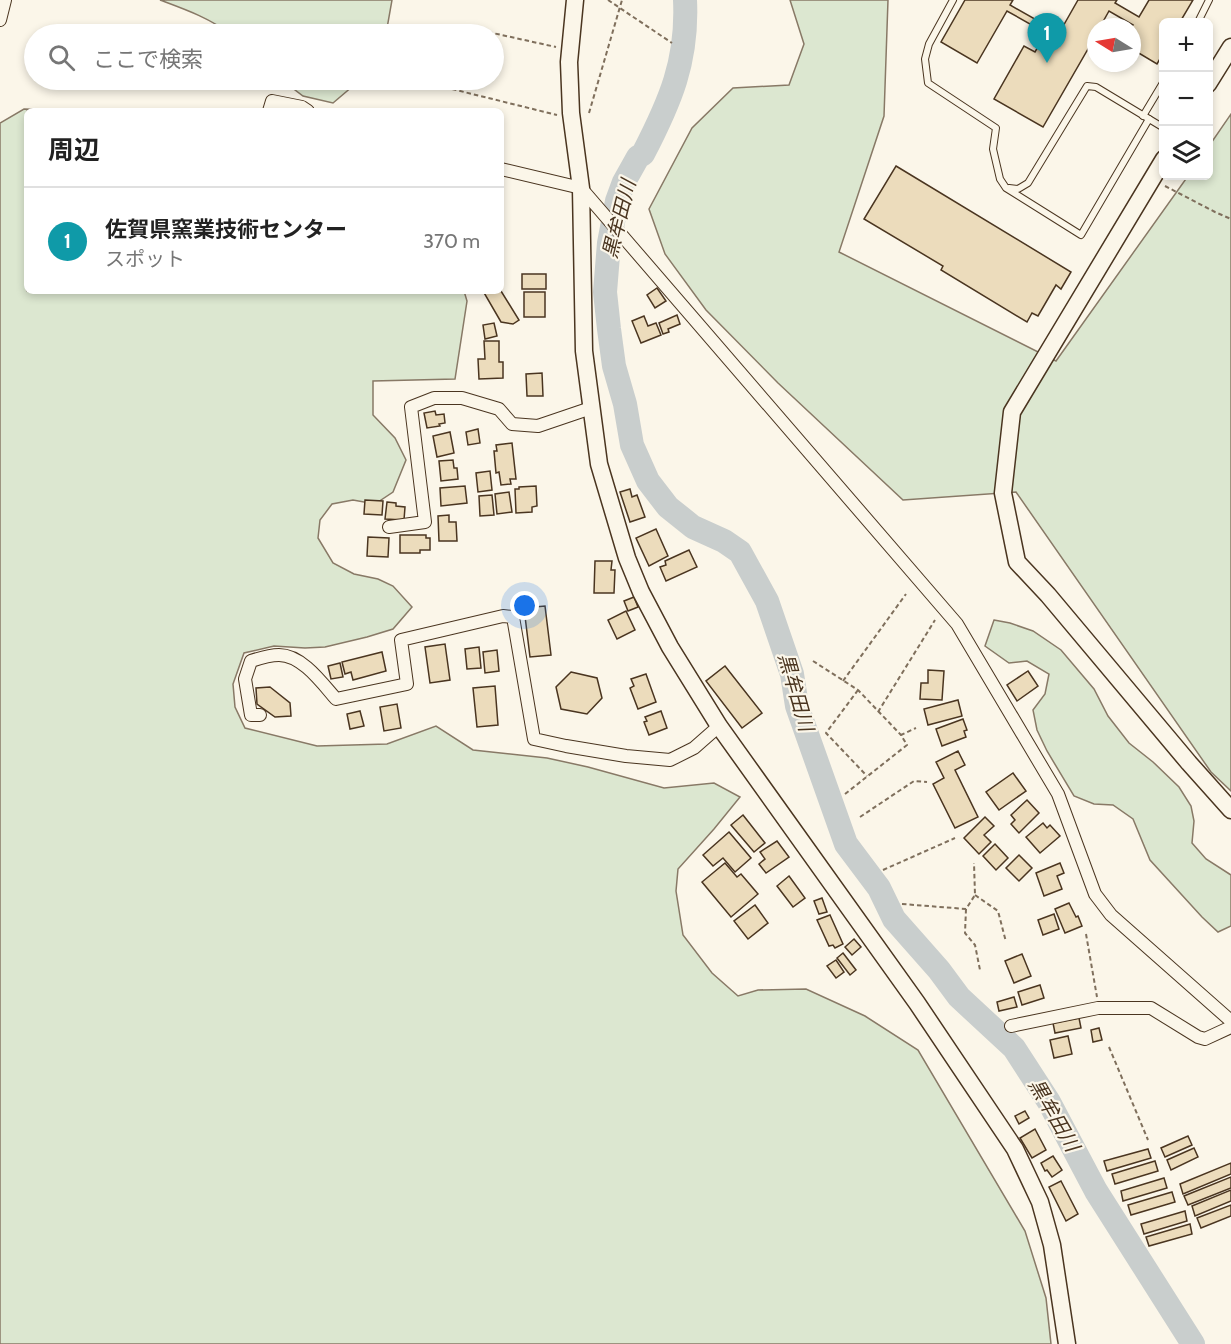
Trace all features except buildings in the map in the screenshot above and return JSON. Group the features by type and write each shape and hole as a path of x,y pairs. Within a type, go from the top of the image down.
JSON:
{"street":[{"path":"0,20 5,0"},
{"path":"575,0 569,62 571,113 581,189 584,351 599,464 627,558 641,592 670,647 720,726 917,1003 1015,1149 1040,1202 1052,1245 1067,1344"},
{"path":"1213,77 1231,46"},
{"path":"270,108 272,101 304,108"},
{"path":"1159,167 1012,412 1003,493 1017,562 1048,595 1231,810"},
{"path":"504,170 581,189 957,624 1058,794 1095,894 1111,915 1231,1021"},
{"path":"389,526 425,522 411,407 434,398 462,398 499,409 512,424 538,426 591,408"},
{"path":"260,715 251,716 245,678 250,661 268,656 290,657 310,670 336,699 407,684 401,640 503,616 513,617 534,739 626,756 670,760 694,748 720,726"},
{"path":"1011,1026 1098,1008 1151,1008 1198,1037 1206,1039 1231,1027"}],"lane":[{"path":"953,0 929,44 925,59 928,83 996,128 993,149 1000,179 1006,188 1081,235 1159,91"},
{"path":"1200,18 1209,0"},
{"path":"1006,188 1018,189 1028,183 1087,86 1096,87 1160,126"}],"path":[{"path":"608,0 672,43"},
{"path":"589,113 622,0"},
{"path":"504,35 559,47"},
{"path":"456,90 559,116"},
{"path":"1152,179 1231,219"},
{"path":"843,681 906,594"},
{"path":"879,712 937,616"},
{"path":"813,661 858,690 902,735 907,745 845,794"},
{"path":"858,690 826,733 867,776"},
{"path":"902,735 916,728"},
{"path":"860,817 914,782 927,782"},
{"path":"884,870 955,838"},
{"path":"974,863 975,896 966,909 965,933 975,945 980,970"},
{"path":"975,896 998,911 1006,942"},
{"path":"902,903 966,909"},
{"path":"1086,933 1098,1000"},
{"path":"1109,1047 1148,1140"}],"green space":[{"path":"160,0 392,0 388,24 214,24"},
{"path":"790,0 888,0 884,116 839,252 1056,361 1185,180 1213,180 1213,140 1231,114 1231,791 1211,772 1016,492 903,500 778,383 706,310 665,254 649,209 692,128 733,88 789,85 804,44"},
{"path":"295,90 348,90 333,103 303,96"},
{"path":"24,109 24,294 465,294 467,301 455,379 373,381 373,415 395,438 406,460 393,492 375,504 353,500 332,504 320,520 318,538 333,563 354,574 378,579 393,586 412,607 393,629 367,637 325,647 274,646 244,653 233,684 235,707 245,728 317,746 387,744 436,726 473,750 547,758 664,788 714,783 740,797 678,869 676,891 683,935 712,973 738,996 758,990 806,989 865,1016 918,1050 1025,1231 1046,1298 1051,1344 0,1344 0,123"},
{"path":"994,620 1033,631 1061,650 1094,689 1108,716 1129,743 1179,787 1191,806 1194,821 1192,843 1206,859 1231,875 1231,926 1218,932 1202,917 1150,860 1133,819 1113,805 1094,804 1074,796 1037,730 1033,710 1045,694 1049,674 1027,661 1009,663 985,646"}],"waterway":[{"name":"黒牟田川","path":"685,0 684,42 675,80 653,135 624,182 617,201 609,243 605,292 609,329 614,366 625,404 632,445 648,481 668,507 693,527 724,541 740,552 767,601 792,674 797,706 846,844 879,888 894,919 939,970 959,997 1014,1048 1049,1102 1096,1191 1193,1344"}],"place":[{"name":"佐賀県窯業技術センター","path":"1047,63"}]}
